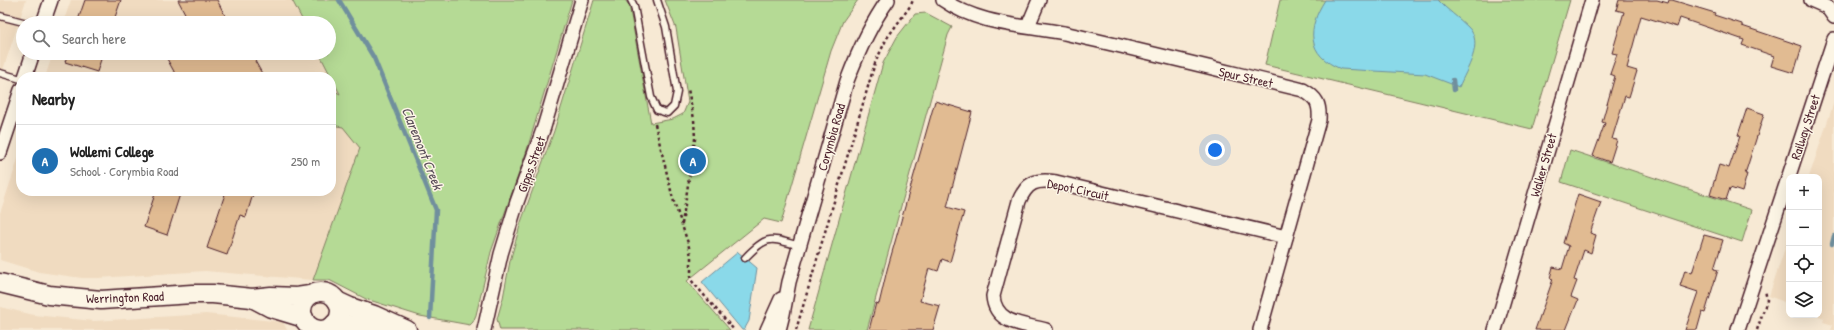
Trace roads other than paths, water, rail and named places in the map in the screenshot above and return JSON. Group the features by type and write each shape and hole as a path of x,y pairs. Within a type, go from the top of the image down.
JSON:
{"main road":[{"name":"Werrington Road","path":"0,283 49,295 77,299 101,300 213,294 252,298 272,296 297,297 310,295"},
{"path":"316,292 328,293 337,301 374,315 404,329 331,327 317,329 306,324 303,306 310,295 316,292"},
{"name":"Werrington Road","path":"252,298 306,324"},
{"path":"331,327 340,313 337,301"}],"street":[{"path":"45,16 51,0"},
{"name":"Gipps Street","path":"484,330 501,254 517,202 544,127 582,0"},
{"name":"Corymbia Road","path":"767,330 789,282 847,81 857,53 869,29 888,0"},
{"name":"Spur Street","path":"943,0 978,18 1028,26 1296,89 1312,95 1318,102 1320,108 1319,120 1260,330"},
{"path":"1028,26 1039,0"},
{"name":"Walker Street","path":"1495,330 1592,0"},
{"path":"1811,0 1827,7 1834,17"},
{"name":"Railway Street","path":"1738,330 1834,39"},
{"path":"27,72 31,60"},
{"path":"0,153 16,105"},
{"name":"Depot Circuit","path":"1046,330 1008,320 999,314 994,305 993,296 1019,202 1024,190 1033,183 1044,180 1056,182 1286,237"},
{"name":"Corymbia Road","path":"778,330 784,314 789,282"}],"lane":[{"path":"631,0 634,6 651,97 657,110 667,113 674,106 677,92 666,27 657,0"},
{"path":"0,16 16,20"},
{"path":"0,73 16,78"},
{"path":"745,258 758,244 770,239 800,246"}],"water":[{"path":"1325,0 1438,0 1468,27 1473,33 1475,41 1472,57 1459,87 1425,74 1341,69 1330,63 1321,56 1313,40 1315,21"},
{"path":"738,252 757,268 749,321 744,330 742,330 702,282"}],"waterway":[{"name":"Claremont Creek","path":"339,0 374,58 436,210 430,318"},
{"path":"1453,80 1454,90"},
{"path":"1832,244 1834,236"}],"place":[{"name":"Wollemi College","path":"693,161"}]}
